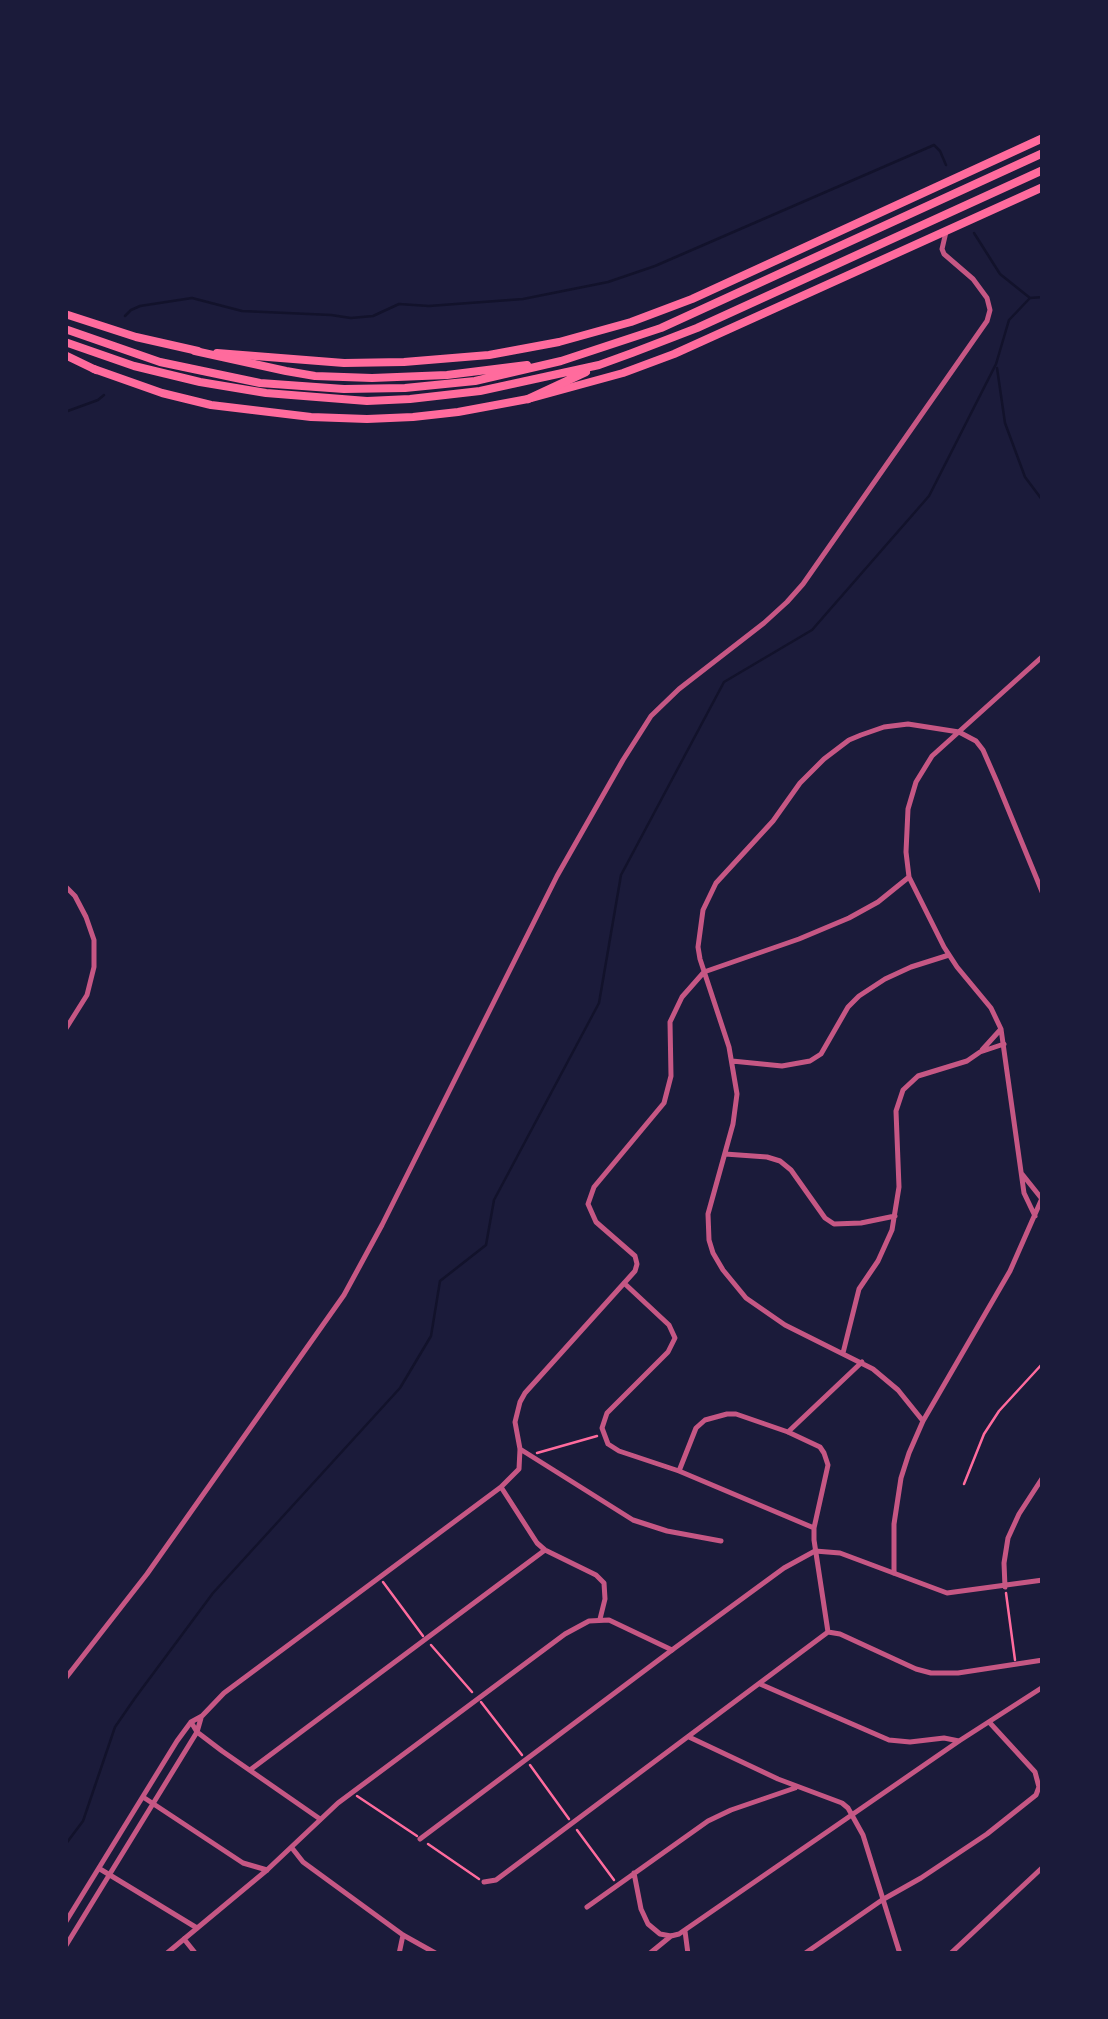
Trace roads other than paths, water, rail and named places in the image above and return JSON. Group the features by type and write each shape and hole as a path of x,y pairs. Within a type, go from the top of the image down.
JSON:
{"main road":[{"path":"195,351 330,362 404,362 489,355 559,342 680,304 1043,138"},
{"path":"65,329 182,368 260,383 378,389 498,377 661,328 1043,153"},
{"path":"528,399 599,365 697,328 1043,170"},
{"path":"65,357 162,393 211,405 367,419 458,412 528,399 623,374 1043,186"},
{"path":"65,314 136,337 314,376 447,375 561,360"},
{"path":"65,342 134,366 200,382 266,394 340,400 452,395 599,365"}],"street":[{"path":"65,1680 136,1590 344,1295 557,876 651,716 795,593 987,321 987,298 944,254 947,229"},
{"path":"1035,1216 1024,1193 1001,1029 991,1008 949,955 909,877 906,852 907,820 916,782 932,756 1043,656"},
{"path":"923,1421 886,1379 862,1362 785,1325 746,1298 722,1270 709,1240 708,1214 735,1114 736,1094 725,1032 698,947 703,910 727,869 773,822 812,770 849,740 884,727 908,724 959,732 976,741 1043,894"},
{"path":"65,1923 191,1722 224,1693 501,1487 519,1469 516,1422 525,1393 635,1270 635,1256 596,1222 588,1204 590,1195 664,1103 670,1076 670,1022 682,997 704,972 849,918 878,902 909,877"},
{"path":"65,886 86,916 94,940 94,967 87,994 65,1030"},
{"path":"732,1061 782,1066 810,1061 821,1054 858,996 885,978 949,955"},
{"path":"843,1353 859,1289 885,1248 895,1216 900,1166 896,1112 903,1090 918,1076 967,1061 1001,1029"},
{"path":"980,1052 1004,1044"},
{"path":"725,1154 780,1161 834,1224 895,1216"},
{"path":"894,1574 894,1524 908,1454 1010,1271 1042,1198 1021,1171"},
{"path":"624,1283 670,1325 674,1338 668,1352 607,1413 602,1428 608,1444 814,1528"},
{"path":"788,1432 862,1362"},
{"path":"679,1471 696,1428 715,1416 736,1414 820,1447 827,1459 827,1472 814,1528 828,1632"},
{"path":"520,1449 633,1520 721,1541"},
{"path":"1005,1587 1008,1538 1043,1477"},
{"path":"501,1487 530,1535 545,1550 596,1575 604,1583 600,1619"},
{"path":"250,1770 545,1550"},
{"path":"420,1838 796,1560 816,1551 834,1552 947,1594 1043,1580"},
{"path":"166,1954 352,1792 565,1634 600,1619 617,1622 672,1650"},
{"path":"484,1882 496,1880 828,1632 930,1673 958,1673 1043,1660"},
{"path":"760,1684 889,1740 959,1741"},
{"path":"649,1954 1043,1687"},
{"path":"65,1947 198,1732 202,1716"},
{"path":"191,1722 198,1732 320,1819"},
{"path":"804,1954 973,1844 1036,1795 1038,1780 1031,1767 989,1723"},
{"path":"689,1736 798,1788 842,1802 864,1835 900,1954"},
{"path":"586,1908 708,1821 798,1788"},
{"path":"143,1797 243,1862 267,1870"},
{"path":"292,1848 302,1862 402,1935 437,1954"},
{"path":"282,1856 302,1862"},
{"path":"243,1862 254,1881"},
{"path":"950,1954 1043,1867"},
{"path":"100,1869 197,1928"},
{"path":"634,1872 648,1924 660,1934 671,1936"},
{"path":"685,1931 688,1954"},
{"path":"399,1954 402,1935"},
{"path":"184,1939 196,1954"}],"waterway":[{"path":"125,316 140,306 192,298 242,311 351,318 373,316 399,304 429,306 523,299 608,282 655,266 934,145 946,165"},
{"path":"974,233 1000,274 1030,298"},
{"path":"65,1845 83,1821 115,1727 135,1698 213,1593 400,1388 431,1336 440,1281 486,1245 494,1200 599,1003 621,875 724,682 812,630 929,496 996,364 1009,320 1030,298 1043,297"},
{"path":"997,368 1005,423 1025,477 1043,501"},
{"path":"65,412 104,395"}]}
